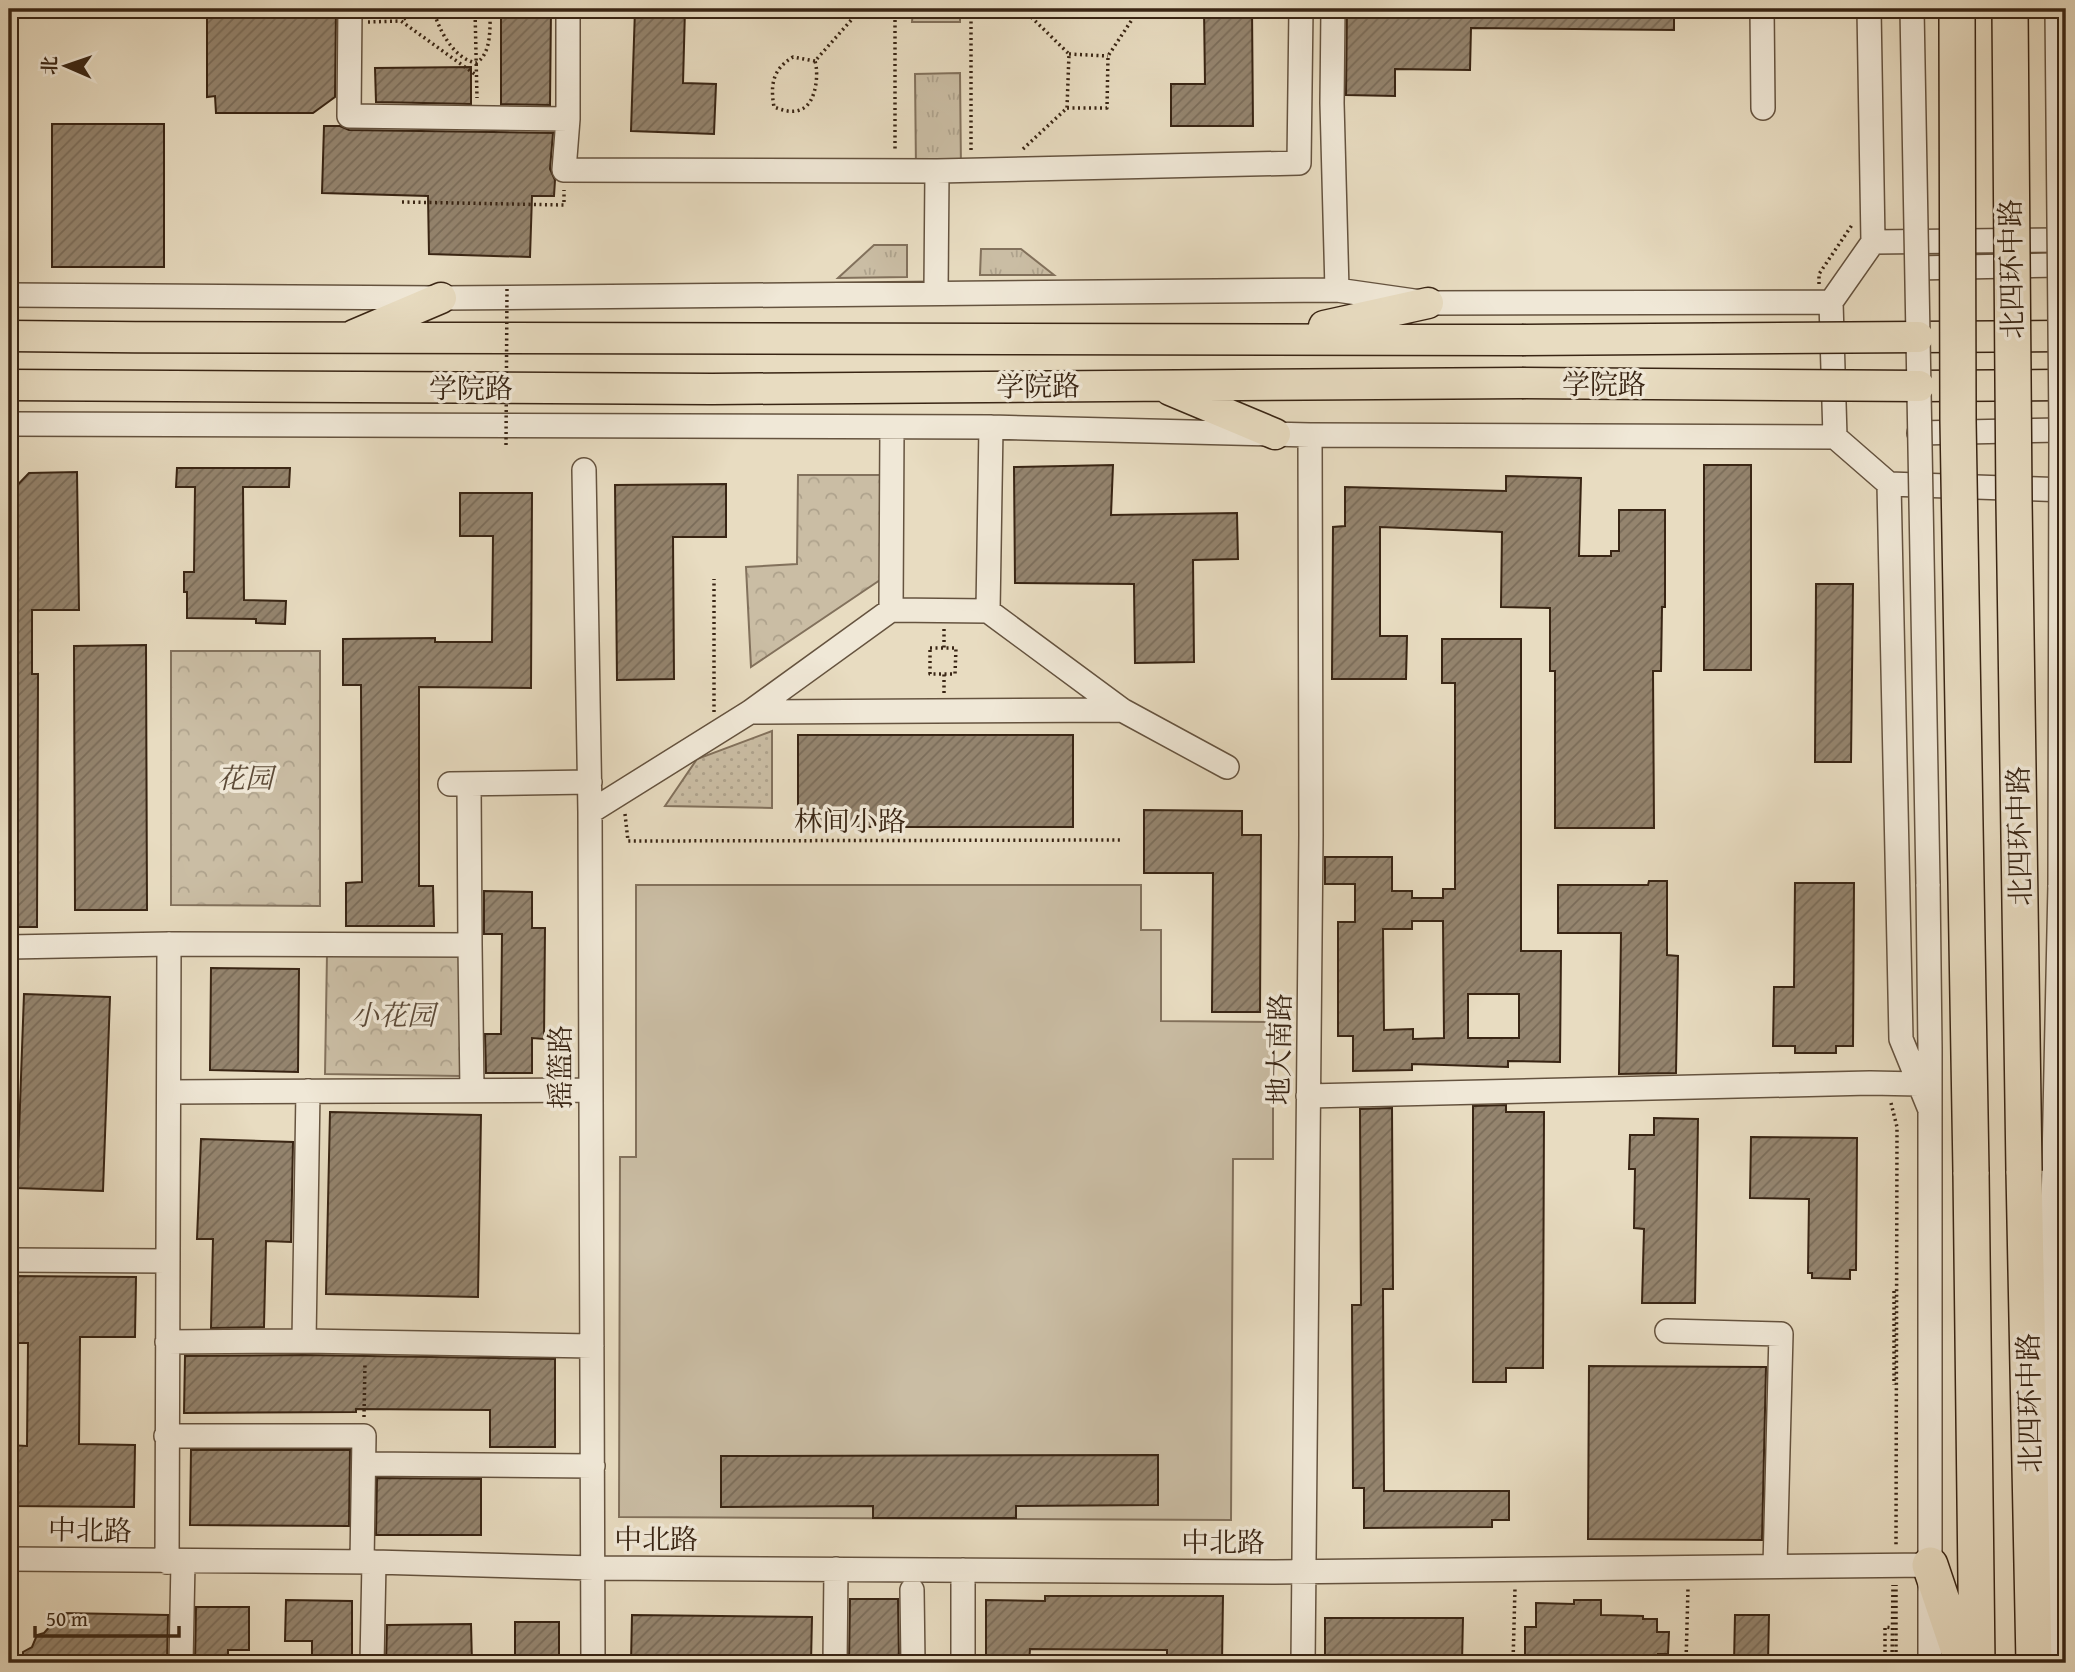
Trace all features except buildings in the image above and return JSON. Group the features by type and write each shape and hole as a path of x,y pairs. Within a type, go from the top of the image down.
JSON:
{"highway":[{"name":"北四环中路","path":"1957,9 1958,420 1977,1663"},
{"name":"北四环中路","path":"2010,9 2013,474 2024,1171 2036,1663"},
{"path":"2036,1663 2049,1503"},
{"path":"1930,1565 1963,1663"}],"main road":[{"path":"343,340 441,298"},
{"path":"1272,338 1428,303"},
{"name":"学院路","path":"9,336 343,340 1521,340 2063,336"},
{"name":"学院路","path":"9,385 712,389 1522,383 2063,385"},
{"path":"1157,385 1275,433"}],"street":[{"path":"568,9 568,119 564,170 937,171 1299,163 1301,9"},
{"path":"1333,9 1332,103 1337,289"},
{"path":"1762,9 1763,108"},
{"path":"1869,9 1873,233 1826,302 1835,437 1889,484 2066,490"},
{"path":"1912,9 1930,1111 1930,1663"},
{"name":"北四环中路","path":"2057,9 2059,265 2063,336 2061,1033 2052,1254 2054,1375 2049,1503 2057,1663"},
{"path":"350,16 349,116 568,119"},
{"path":"936,292 937,171"},
{"path":"1873,233 2066,240"},
{"path":"1917,268 2059,265"},
{"path":"9,295 441,298 1337,289 1428,303 1826,302"},
{"name":"学院路","path":"9,424 991,427 1310,435 1835,437"},
{"path":"891,610 892,427"},
{"path":"988,611 991,427"},
{"path":"1919,433 2061,430"},
{"name":"地大南路","path":"1303,1663 1311,849 1310,435"},
{"name":"摇篮路","path":"584,471 590,782 593,1663"},
{"path":"1889,484 1901,1039 1930,1111"},
{"path":"590,812 750,712 891,610 988,611 1122,709 1227,767"},
{"path":"750,712 1122,709"},
{"path":"471,1090 470,945 460,784 590,782"},
{"path":"9,947 169,944 470,945"},
{"path":"169,944 166,1436 181,1663"},
{"path":"1308,1096 1919,1084"},
{"path":"170,1092 590,1090"},
{"path":"304,1341 308,1091"},
{"path":"9,1260 168,1261"},
{"path":"1667,1331 1781,1334 1775,1566"},
{"path":"167,1342 304,1341 592,1346"},
{"path":"166,1436 364,1436 372,1663"},
{"path":"364,1464 593,1466"},
{"name":"中北路","path":"9,1559 368,1562 594,1568 1304,1572 1930,1565"},
{"path":"835,1663 836,1569"},
{"path":"963,1570 963,1663"},
{"path":"912,1590 913,1663"}],"path":[{"path":"401,21 419,9"},
{"path":"433,9 443,34 456,52 467,61 476,63 482,60 487,48 489,9"},
{"path":"475,9 477,118"},
{"path":"815,61 861,9"},
{"path":"895,9 895,170"},
{"path":"970,170 971,9"},
{"path":"1023,9 1069,54 1108,56"},
{"path":"1067,108 1107,108 1108,56 1139,9"},
{"path":"350,16 401,21 476,75"},
{"path":"996,169 1029,145 1067,108 1069,54"},
{"path":"793,57 815,61 817,67 811,100 802,110 787,111 774,107 774,75 780,65 793,57"},
{"path":"402,202 564,205 564,170"},
{"path":"1826,302 1819,274 1852,225 1873,233"},
{"path":"506,445 507,286"},
{"path":"713,735 715,579"},
{"path":"930,648 956,648 955,674 944,674 930,674 930,648"},
{"name":"林间小路","path":"623,791 628,841 1123,840"},
{"path":"1892,1663 1894,1291"},
{"path":"364,1436 366,1342"},
{"path":"1513,1663 1515,1569"},
{"path":"1686,1663 1688,1578"},
{"path":"1885,1663 1885,1627 1892,1628"}],"green space":[{"path":"913,9 960,9 960,22 912,22"},
{"path":"960,73 961,170 916,170 915,74"},
{"path":"874,245 907,245 907,277 838,278"},
{"path":"981,249 1021,249 1054,275 980,275"},
{"path":"798,475 880,475 880,580 751,667 746,567 797,564"},
{"name":"花园","path":"171,651 320,651 320,906 171,905"},
{"path":"772,731 772,808 665,806 697,759"},
{"path":"636,885 1141,885 1141,930 1161,930 1161,1021 1273,1022 1273,1159 1233,1159 1231,1520 619,1517 620,1157 636,1157"},
{"name":"小花园","path":"327,954 462,956 460,1076 325,1074"}]}
